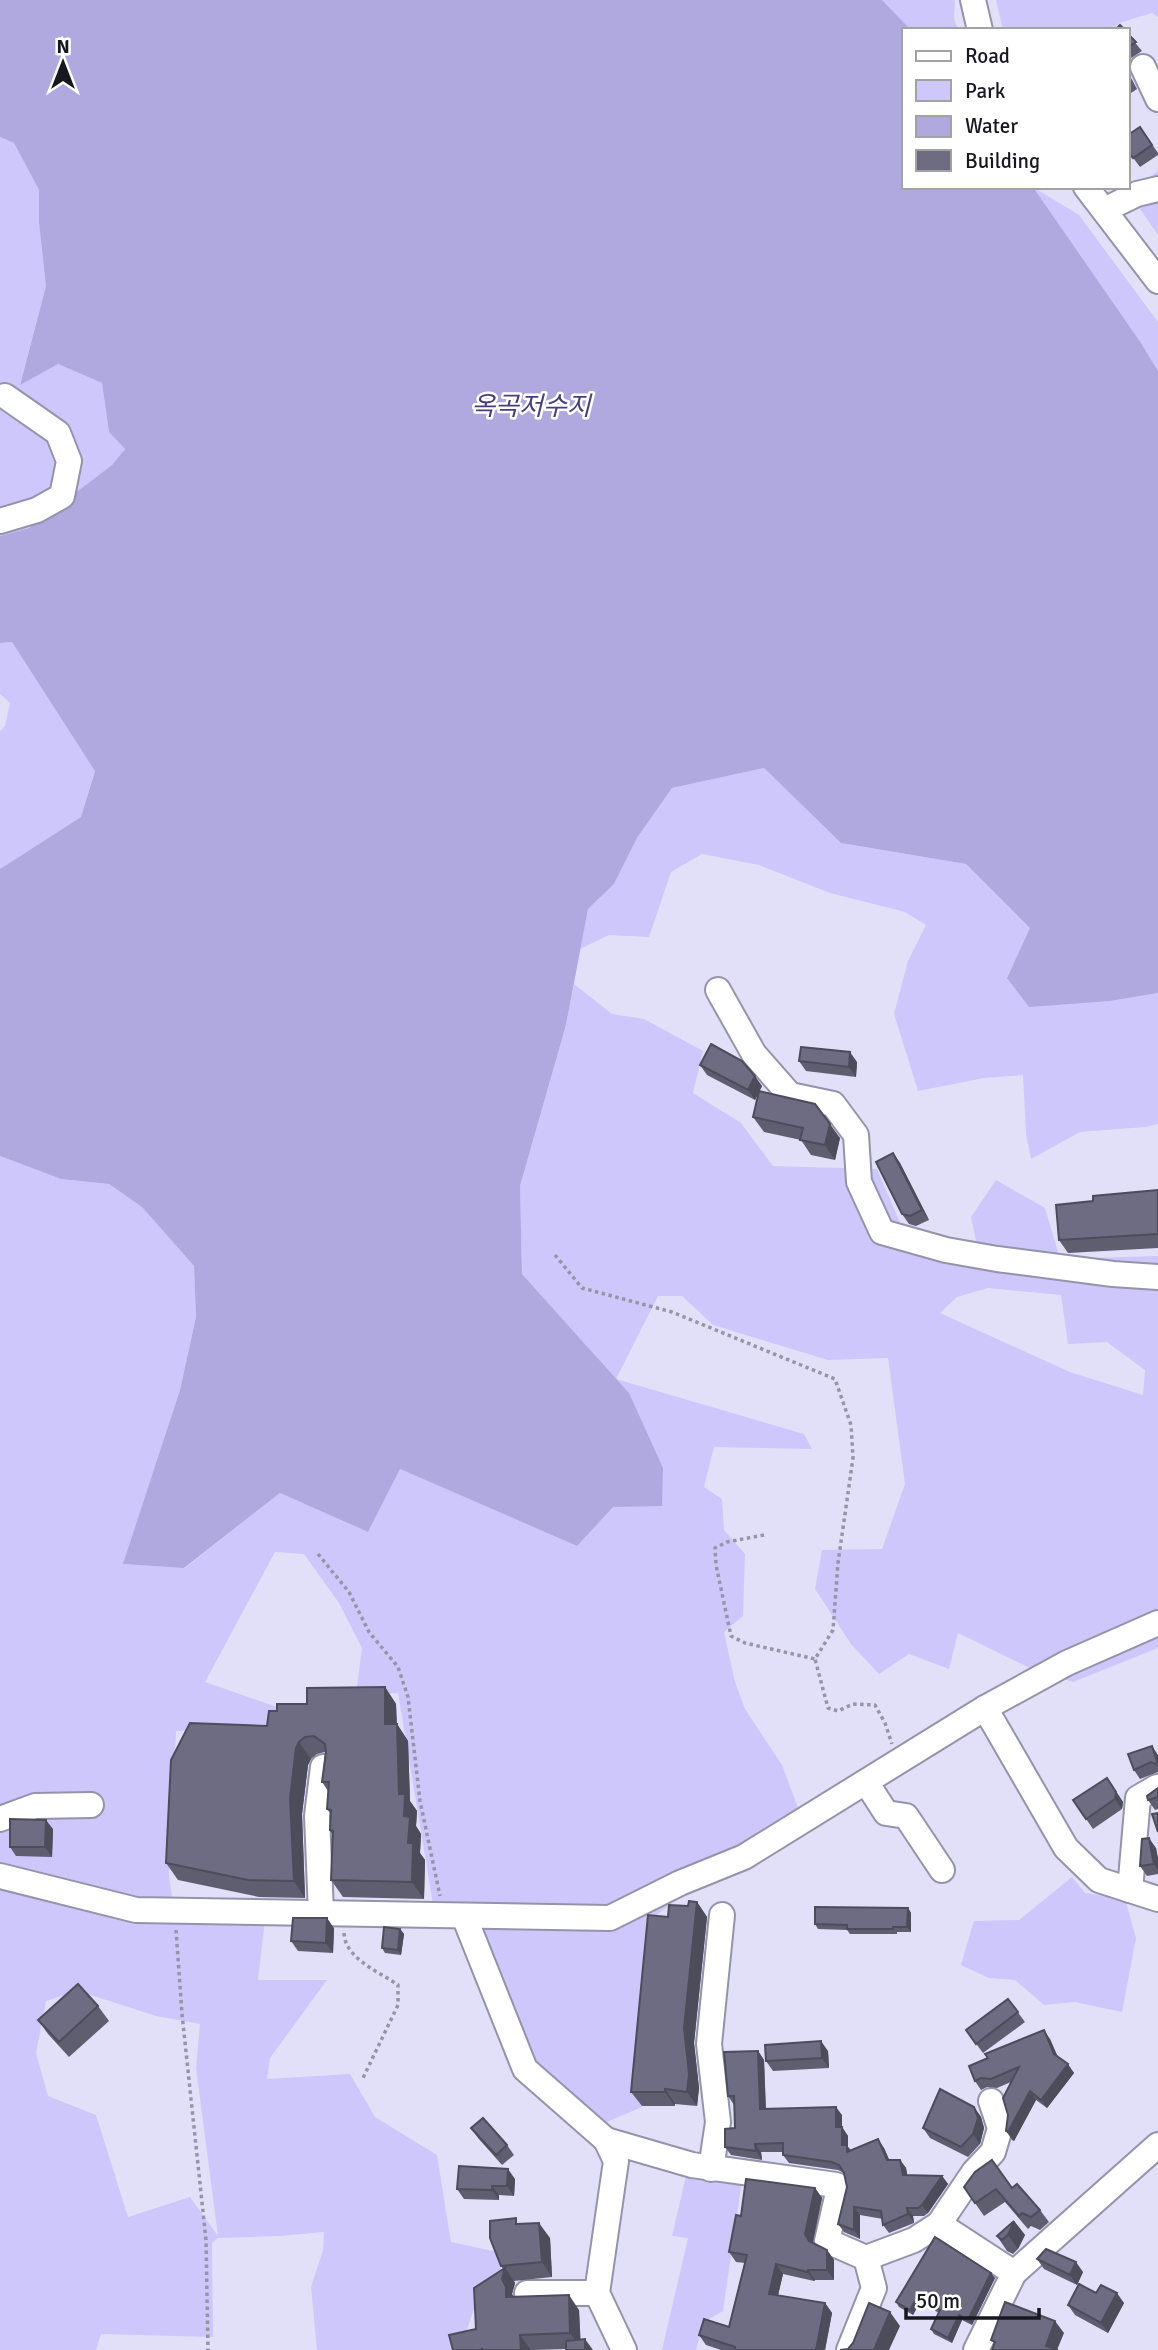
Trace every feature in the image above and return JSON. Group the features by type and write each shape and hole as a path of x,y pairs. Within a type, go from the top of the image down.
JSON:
{"street":[{"path":"973,0 980,28"},
{"path":"1143,67 1158,99"},
{"path":"1088,189 1158,281"},
{"path":"1104,210 1137,194 1158,189"},
{"path":"0,521 37,510 62,496 69,461 58,433 5,396"},
{"path":"718,990 754,1054 790,1095 833,1104 856,1135 859,1182 882,1232 946,1250 997,1259 1158,1277"},
{"path":"0,1876 136,1910 610,1918 680,1883 744,1857 985,1708 1068,1663 1158,1623"},
{"path":"985,1708 1066,1848 1099,1880 1158,1899"},
{"path":"323,1766 317,1816 332,1913"},
{"path":"866,1782 886,1812 906,1816 942,1870"},
{"path":"1130,1890 1138,1798 1157,1787"},
{"path":"0,1819 35,1806 91,1804"},
{"path":"711,2169 718,2122 709,2044 722,1915"},
{"path":"454,1916 525,2069 606,2140 617,2161 597,2293 624,2350"},
{"path":"606,2140 711,2169 836,2185 838,2193 827,2241 866,2258 914,2240 939,2224 974,2172 993,2152 1000,2128 991,2101"},
{"path":"976,2350 1014,2273 1158,2145"},
{"path":"939,2224 1014,2273"},
{"path":"849,2350 874,2288 866,2258"},
{"path":"527,2293 597,2293"}],"path":[{"path":"555,1255 582,1288 672,1311 835,1378 851,1425 853,1458 838,1563 833,1630 815,1659 828,1707 838,1711 853,1704 875,1705 898,1762"},
{"path":"764,1535 727,1542 715,1548 731,1636 746,1643 815,1659"},
{"path":"318,1554 349,1591 369,1632 398,1667 408,1697 420,1801 454,1916"},
{"path":"174,1910 206,2240 208,2350"},
{"path":"332,1913 344,1939 358,1959 398,1985 398,2005 363,2078"}],"green space":[{"path":"882,0 955,0 954,18 957,28 909,28"},
{"path":"996,0 1158,0 1158,17 1152,13 1119,23 1114,28 1003,28"},
{"path":"0,137 14,143 39,190 39,223 46,286 20,384 58,364 102,383 109,432 125,449 112,465 29,528 0,536"},
{"path":"1158,171 1158,235 1140,209 1148,178"},
{"path":"1034,189 1079,215 1158,322 1158,371"},
{"path":"12,642 95,770 81,817 0,869 0,731 5,726 10,703 0,694 0,643"},
{"path":"764,768 841,843 966,864 1031,929 1007,977 1110,1001 1158,993 1158,1124 1080,1132 1031,1159 1026,1134 1023,1075 984,1078 918,1091 894,1014 908,961 926,925 905,912 830,893 759,865 702,854 671,872 649,937 609,935 580,949 588,909 614,884 637,838 672,788"},
{"path":"574,984 612,1014 644,1019 703,1051 693,1093 741,1123 773,1166 877,1169 904,1232 977,1245 971,1217 996,1180 1045,1208 1060,1259 1158,1256 1158,1648 1073,1682 1030,1668 958,1633 949,1669 909,1654 879,1674 851,1644 815,1589 822,1550 882,1549 905,1484 888,1358 828,1360 713,1325 682,1296 658,1296 616,1379 522,1274 520,1186 566,1025","holes":["988,1288 1061,1295 1068,1344 1107,1342 1145,1370 1143,1395 1070,1372 940,1313 957,1297"]},
{"path":"0,1156 61,1179 109,1184 142,1207 194,1266 196,1317 180,1390 124,1564 185,1568 280,1493 368,1532 400,1469 577,1546 629,1393 617,1379 804,1434 812,1449 714,1447 704,1487 722,1499 724,1530 745,1554 743,1616 724,1632 735,1682 745,1709 782,1765 798,1808 647,1922 642,2107 602,2124 529,2064 477,1910 434,1910 398,1693 356,1694 362,1648 339,1603 304,1554 275,1552 205,1682 286,1710 266,1729 176,1731 169,1876 173,1903 265,1920 258,1980 327,1980 270,2058 267,2079 350,2074 375,2117 437,2155 451,2242 498,2252 504,2281 477,2300 463,2341 456,2350 317,2350 311,2287 323,2250 324,2232 218,2238 212,2243 213,2337 101,2334 96,2350 0,2350","holes":["78,1991 156,2016 200,2024 196,2068 218,2236 190,2197 128,2217 96,2115 48,2096 36,2053 46,2001"]},
{"path":"1072,1877 1085,1893 1125,1899 1136,1938 1122,2012 1075,2002 1044,2005 1015,1980 989,1978 961,1965 974,1921 1019,1920"},
{"path":"687,2172 742,2180 723,2311 704,2322 696,2350 662,2350 688,2238 672,2236"}],"water":[{"name":"옥곡저수지","path":"0,0 882,0 909,28 902,28 902,189 1034,189 1158,371 1158,993 1110,1001 1029,1007 1007,978 1030,928 966,864 841,843 764,768 672,788 637,838 614,884 588,909 566,1025 520,1186 522,1274 629,1393 663,1468 662,1506 613,1507 577,1546 400,1469 368,1532 280,1493 184,1568 123,1564 180,1390 196,1317 194,1266 142,1207 109,1184 61,1179 0,1156 0,869 81,817 95,771 12,642 0,643 0,536 29,528 112,465 125,449 109,432 102,383 58,364 20,385 46,286 39,223 39,190 14,143 0,137"}],"building":[{"path":"1140,127 1152,145 1133,158 1130,154 1130,134"},
{"path":"711,1044 742,1061 755,1076 748,1090 700,1065"},
{"path":"801,1047 850,1052 849,1067 799,1061"},
{"path":"759,1091 815,1104 830,1124 825,1145 800,1140 803,1128 753,1117"},
{"path":"893,1153 922,1210 910,1216 902,1214 876,1162"},
{"path":"1158,1190 1158,1234 1059,1240 1056,1205 1093,1201 1093,1196"},
{"path":"385,1687 385,1724 397,1724 399,1794 405,1794 404,1816 410,1817 408,1843 413,1843 412,1882 331,1880 333,1831 330,1830 331,1810 327,1809 329,1782 322,1782 326,1752 325,1744 314,1736 305,1737 296,1748 290,1798 294,1881 248,1880 166,1863 171,1760 190,1723 267,1726 269,1711 277,1711 277,1704 307,1704 307,1688"},
{"path":"1152,1746 1158,1765 1151,1762 1134,1770 1128,1754"},
{"path":"1107,1778 1116,1792 1115,1799 1086,1819 1073,1800"},
{"path":"1158,1788 1158,1797 1148,1800 1147,1796"},
{"path":"1158,1813 1158,1832 1152,1814"},
{"path":"10,1819 46,1820 45,1847 10,1847"},
{"path":"1149,1838 1154,1864 1140,1866 1142,1839"},
{"path":"689,1901 697,1902 684,2028 689,2074 687,2092 665,2089 665,2092 631,2092 648,1915 668,1917 669,1905 688,1906"},
{"path":"815,1907 908,1908 907,1927 847,1929 847,1925 815,1924"},
{"path":"293,1918 327,1918 326,1943 291,1941"},
{"path":"384,1927 400,1929 398,1950 382,1948"},
{"path":"78,1984 98,2006 59,2042 38,2020"},
{"path":"1008,1999 1018,2012 976,2044 966,2030"},
{"path":"1044,2030 1054,2054 1068,2064 1041,2100 1030,2091 1008,2132 1008,2115 1003,2098 1019,2067 991,2079 981,2078 975,2081 969,2066 988,2058 985,2054"},
{"path":"821,2041 822,2058 766,2061 765,2045"},
{"path":"758,2051 760,2109 836,2107 836,2127 842,2127 842,2145 847,2145 847,2152 878,2139 887,2160 900,2160 903,2175 942,2176 922,2205 918,2208 907,2208 908,2214 883,2225 881,2211 854,2207 854,2230 838,2224 847,2187 839,2165 783,2155 783,2143 755,2144 756,2151 725,2147 725,2129 735,2128 734,2096 728,2096 724,2052"},
{"path":"940,2089 974,2107 978,2118 973,2134 961,2147 923,2128"},
{"path":"483,2118 507,2145 496,2155 471,2128"},
{"path":"992,2160 1012,2188 1017,2184 1040,2210 1031,2217 1022,2213 1019,2216 996,2189 975,2203 964,2187 975,2172"},
{"path":"459,2166 508,2169 507,2186 492,2186 492,2190 457,2189"},
{"path":"746,2179 815,2188 805,2234 809,2241 827,2250 827,2270 807,2272 776,2264 769,2294 825,2303 816,2350 735,2350 735,2347 699,2335 704,2319 729,2327 747,2255 729,2252 736,2215 741,2216"},
{"path":"516,2218 516,2224 539,2223 542,2262 501,2266 490,2238 490,2221"},
{"path":"1014,2221 1008,2235 1002,2240 997,2236"},
{"path":"935,2237 991,2273 968,2320 959,2315 948,2338 931,2329 940,2310 917,2297 910,2310 896,2302"},
{"path":"1046,2249 1076,2262 1070,2275 1037,2259"},
{"path":"505,2268 502,2279 506,2287 506,2297 569,2295 570,2333 520,2335 521,2350 453,2350 449,2335 476,2329 474,2288"},
{"path":"1079,2284 1096,2293 1101,2285 1117,2293 1101,2323 1068,2305"},
{"path":"1005,2302 1055,2321 1046,2346 1058,2350 992,2350 995,2342 991,2340"},
{"path":"869,2303 890,2312 874,2350 840,2350 848,2349 853,2343"},
{"path":"585,2339 585,2350 566,2350 566,2341"}]}
